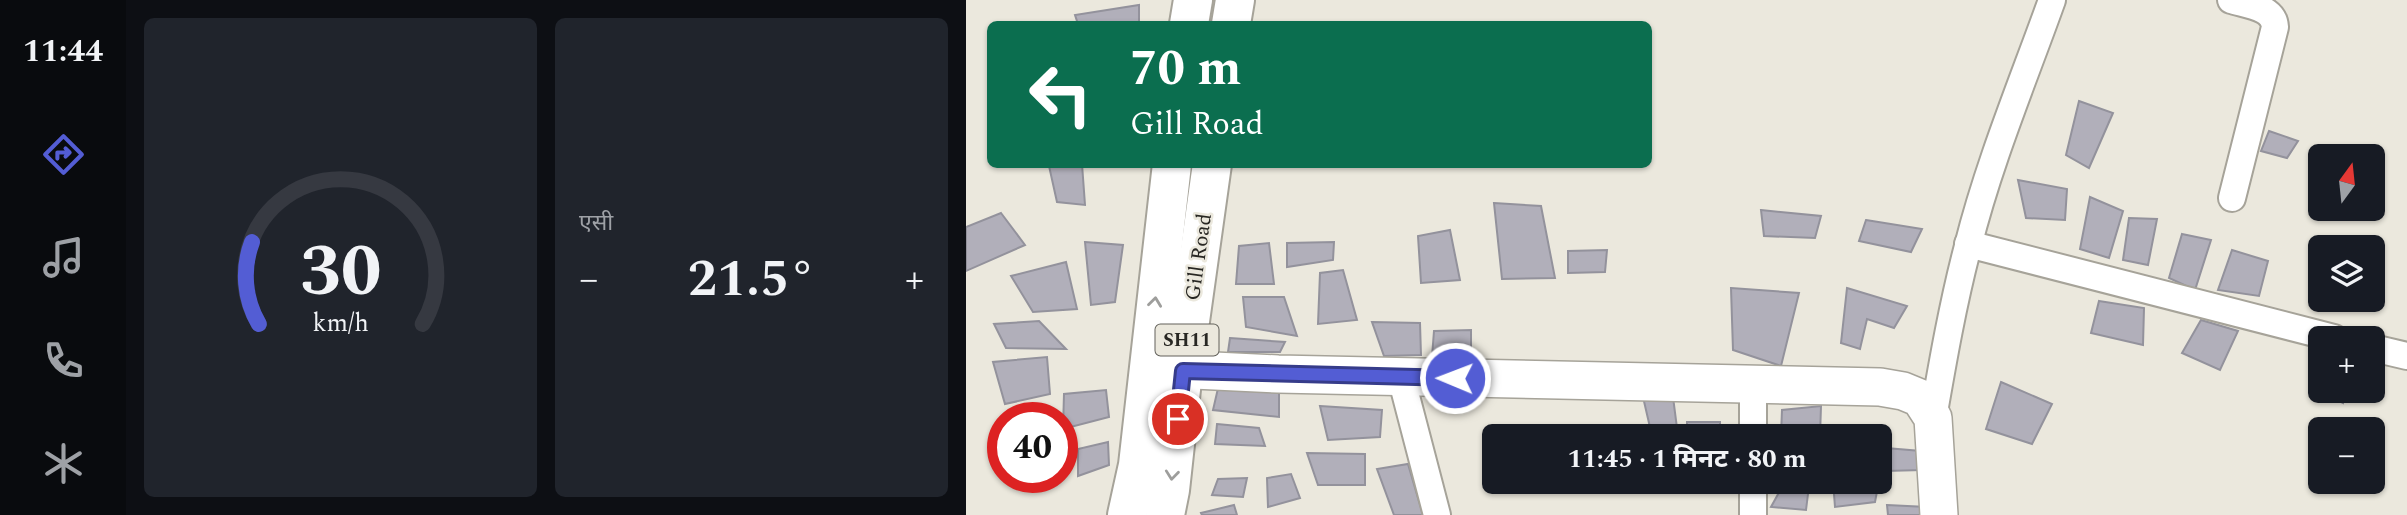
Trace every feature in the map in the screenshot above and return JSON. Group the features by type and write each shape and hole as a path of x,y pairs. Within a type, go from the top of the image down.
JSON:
{"main road":[{"path":"1190,21 1193,0"},
{"path":"1232,21 1235,0"},
{"name":"SH11","path":"1127,515 1165,369 1172,168"},
{"name":"Gill Road","path":"1165,515 1170,490 1165,369 1211,168"}],"street":[{"path":"1939,515 1933,418 1951,320 1968,244 1985,188 2052,0"},
{"path":"2231,0 2270,13 2275,18 2232,198"},
{"path":"1968,244 2308,331"},
{"path":"2385,351 2407,356"},
{"path":"1165,369 1880,387 1903,391 1920,398 1933,418"},
{"path":"1401,377 1437,515"},
{"path":"1753,385 1753,424"},
{"path":"1753,494 1753,515"}],"building":[{"path":"1139,5 1139,21 1077,21 1075,15"},
{"path":"2079,101 2113,113 2089,168 2066,155"},
{"path":"2269,131 2298,141 2287,158 2261,151"},
{"path":"1049,168 1082,168 1085,205 1057,202"},
{"path":"2018,180 2067,189 2065,220 2026,218"},
{"path":"2090,197 2123,211 2109,258 2080,249"},
{"path":"1494,203 1541,206 1555,278 1502,279"},
{"path":"1761,210 1821,216 1815,238 1764,236"},
{"path":"1001,213 1025,245 966,271 966,227"},
{"path":"2129,218 2157,219 2148,265 2123,260"},
{"path":"1866,220 1922,229 1911,252 1859,241"},
{"path":"1450,230 1460,280 1421,283 1418,236"},
{"path":"2182,234 2211,240 2195,290 2169,278"},
{"path":"1085,242 1123,245 1115,302 1091,305"},
{"path":"1334,242 1333,260 1287,267 1287,243"},
{"path":"1269,243 1274,284 1236,284 1239,246"},
{"path":"1607,250 1605,272 1568,273 1568,251"},
{"path":"2232,250 2268,261 2259,296 2218,290"},
{"path":"1066,262 1077,309 1033,312 1011,276"},
{"path":"1343,270 1357,320 1318,324 1320,273"},
{"path":"1731,288 1799,293 1781,366 1733,350"},
{"path":"1847,288 1907,306 1894,328 1867,319 1860,349 1841,343"},
{"path":"1243,297 1284,297 1297,336 1246,327"},
{"path":"2099,301 2144,308 2143,345 2091,333"},
{"path":"2201,320 2238,331 2220,370 2182,353"},
{"path":"1039,321 1066,349 1006,348 994,324"},
{"path":"1372,322 1420,323 1421,355 1384,356"},
{"path":"1471,330 1471,355 1432,357 1434,331"},
{"path":"1230,338 1285,342 1280,352 1228,352"},
{"path":"1047,357 1050,394 1004,402 993,362"},
{"path":"1279,382 1279,417 1213,410 1219,384"},
{"path":"2001,382 2052,404 2032,444 1986,429"},
{"path":"1106,390 1109,417 1078,425 1078,402 1064,402 1064,394"},
{"path":"1643,397 1673,397 1676,424 1649,424"},
{"path":"1320,406 1382,410 1380,437 1328,440"},
{"path":"1821,406 1820,424 1781,424 1782,410"},
{"path":"1687,422 1720,422 1720,424"},
{"path":"1217,424 1259,428 1265,446 1215,444"},
{"path":"1108,442 1109,465 1078,476 1078,449"},
{"path":"1892,449 1921,451 1922,470 1892,471"},
{"path":"1307,453 1365,454 1365,485 1318,485"},
{"path":"1408,464 1423,515 1394,515 1377,469"},
{"path":"1291,474 1300,498 1268,507 1267,478"},
{"path":"1247,478 1243,497 1212,495 1218,479"},
{"path":"1778,494 1808,494 1806,510 1771,507"},
{"path":"1834,494 1877,494 1875,502 1835,507"},
{"path":"1234,505 1237,515 1201,513"},
{"path":"1887,505 1927,507 1928,515 1888,515"}],"route":[{"path":"1178,419 1183,371 1455,378"}]}
